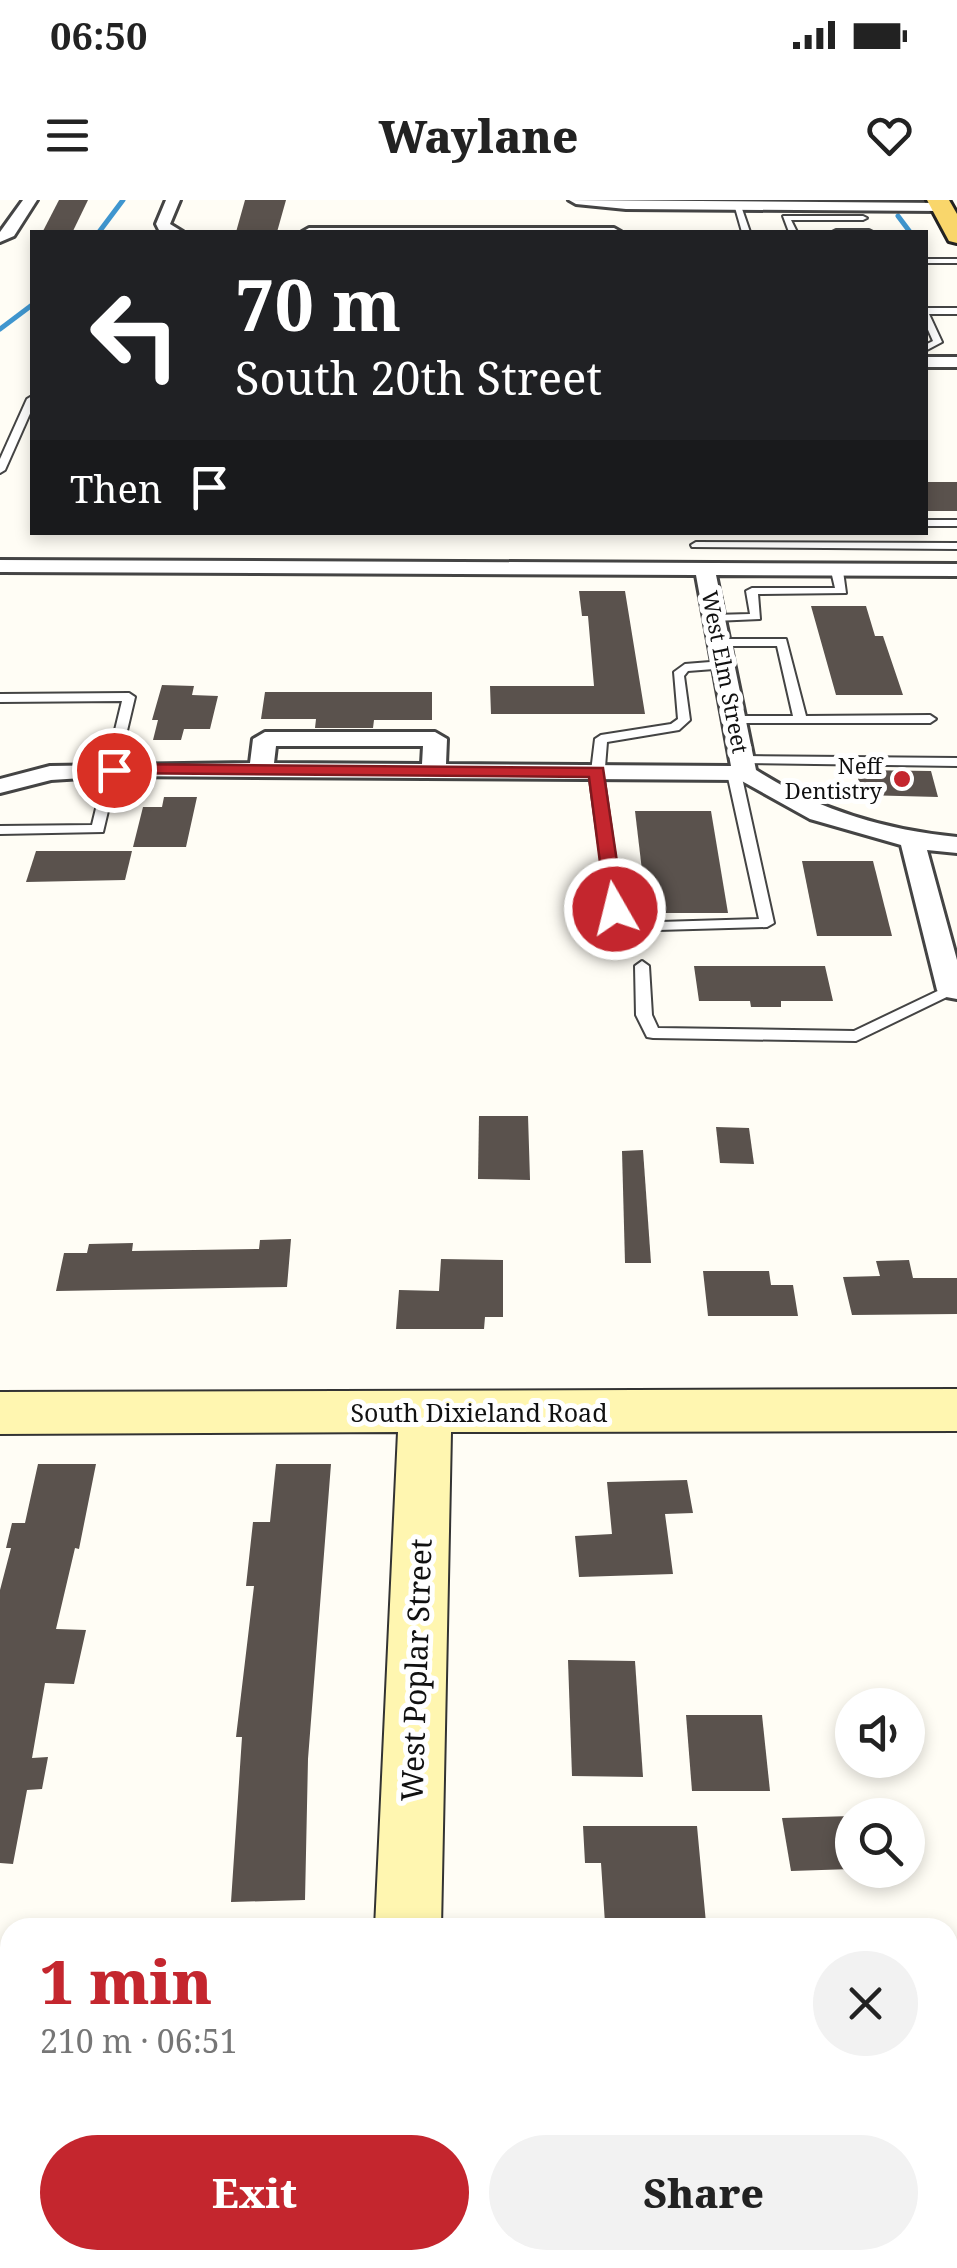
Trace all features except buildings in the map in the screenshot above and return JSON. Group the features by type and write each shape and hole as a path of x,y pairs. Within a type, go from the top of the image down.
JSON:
{"main road":[{"path":"939,204 956,233"},
{"name":"South Dixieland Road","path":"0,1412 957,1410"},
{"name":"West Poplar Street","path":"408,1918 425,1414"}],"street":[{"path":"0,238 9,233 30,200"},
{"path":"166,230 163,224 173,200"},
{"path":"576,200 671,206 744,204 866,224 939,204"},
{"path":"671,206 673,224"},
{"path":"928,362 957,362"},
{"path":"0,566 957,570"},
{"name":"West Elm Street","path":"705,570 741,769"},
{"path":"0,786 50,773 114,770 741,769 778,794 844,821 912,840 957,844"},
{"path":"912,840 954,990"}],"lane":[{"path":"744,204 746,230"},
{"path":"807,229 792,230 786,218 866,224"},
{"path":"835,229 866,224"},
{"path":"928,262 957,262"},
{"path":"928,313 957,311"},
{"path":"928,320 938,342 928,347"},
{"path":"0,470 30,403"},
{"path":"928,523 957,523"},
{"path":"857,535 867,571"},
{"path":"696,545 957,546"},
{"path":"714,618 756,617 752,591 842,591 837,571"},
{"path":"800,720 782,642 721,654 684,668 678,675 684,720 675,727 601,739 597,772 615,909 658,926 767,923 741,769 957,762"},
{"path":"0,698 129,697 98,829 0,830"},
{"path":"735,720 930,720"},
{"path":"642,966 644,1016 654,1033 856,1036 954,990"}],"waterway":[{"path":"100,230 123,200"},
{"path":"898,216 908,230"},
{"path":"0,329 30,306"}],"place":[{"name":"Neff Dentistry","path":"902,779"}],"route":[{"path":"114,770 597,772 615,909"}]}
